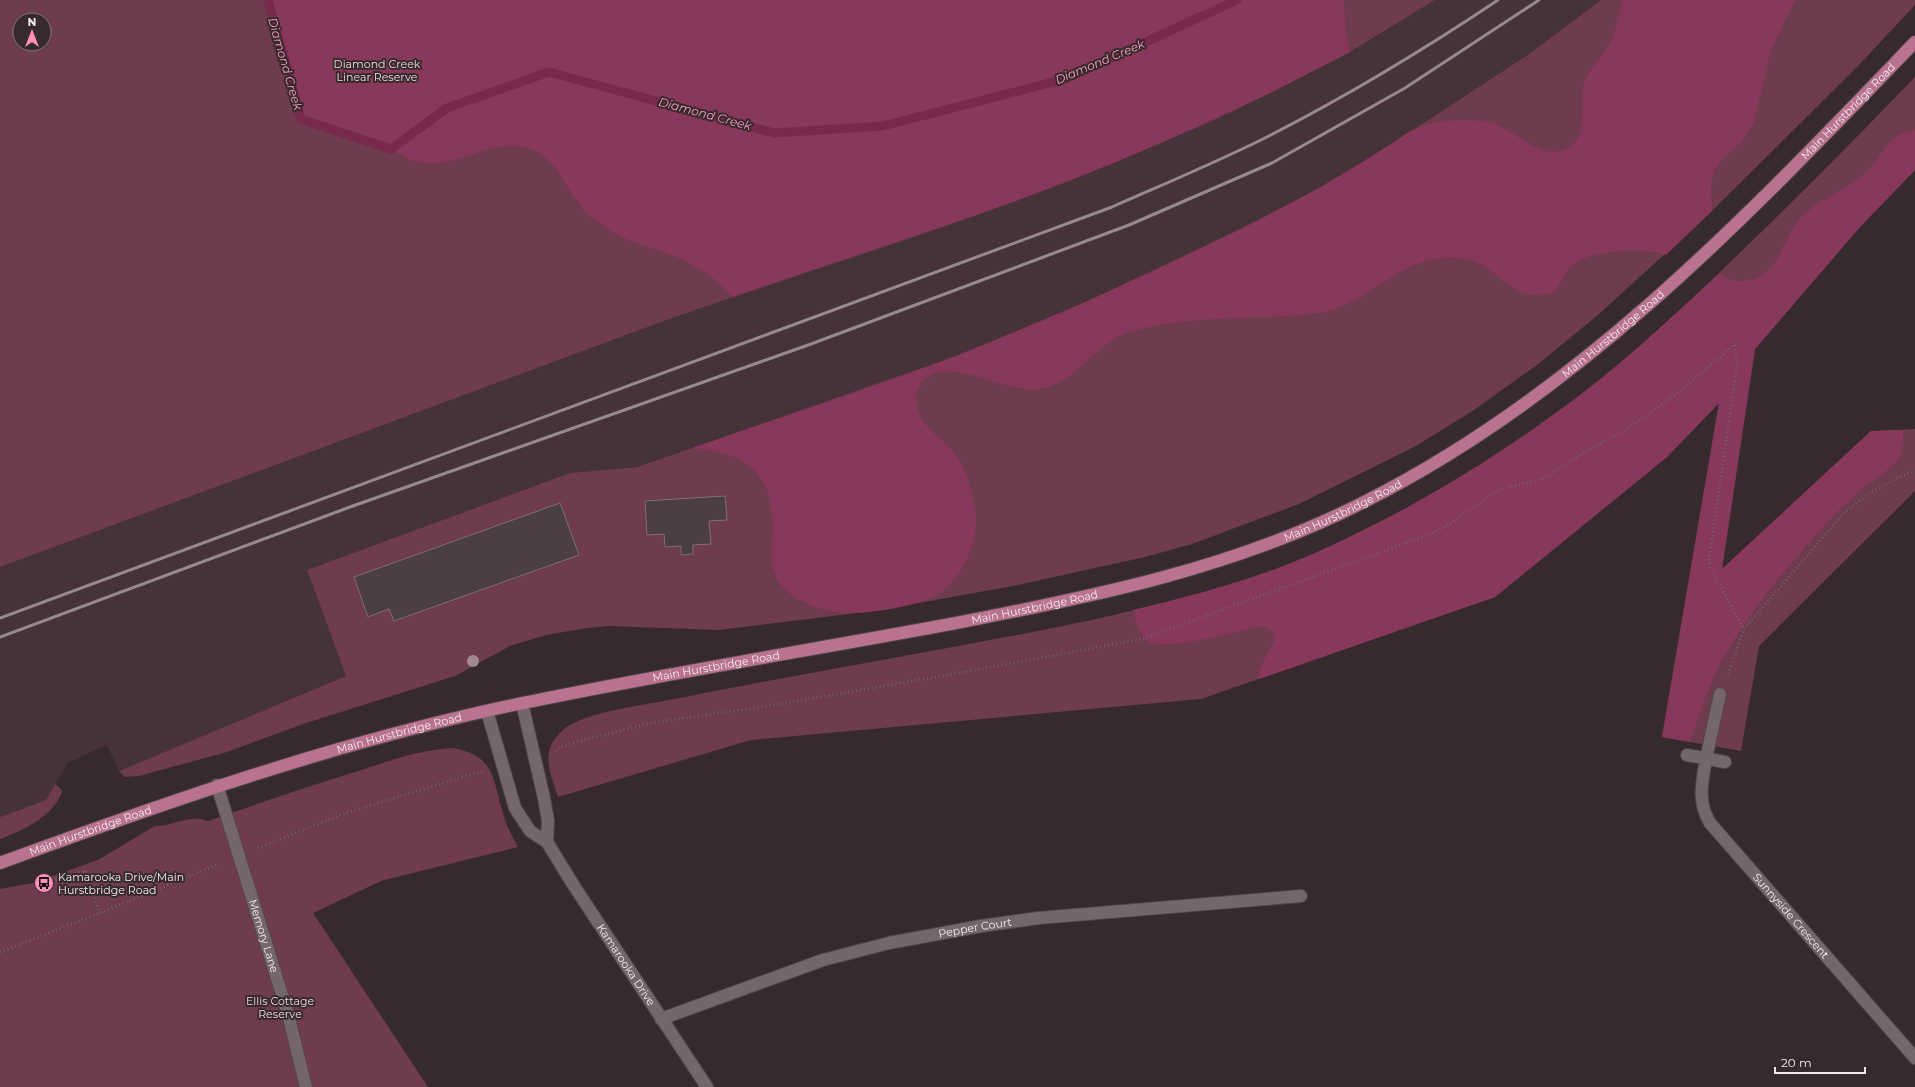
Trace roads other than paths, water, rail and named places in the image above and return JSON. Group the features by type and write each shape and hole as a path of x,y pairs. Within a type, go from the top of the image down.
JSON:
{"main road":[{"name":"Main Hurstbridge Road","path":"0,863 217,785 405,729 522,703 698,669 884,637 1068,601 1147,582 1246,553 1325,521 1373,498 1450,454 1525,404 1601,345 1639,313 1723,236 1915,42"}],"street":[{"name":"Sunnyside Crescent","path":"1720,694 1706,759 1701,801 1710,823 1915,1058"},
{"name":"Kamarooka Drive","path":"522,703 546,812 547,842"},
{"name":"Kamarooka Drive","path":"487,711 518,815 530,831 547,842 574,886 707,1087"},
{"path":"1687,755 1725,762"},
{"name":"Memory Lane","path":"217,785 240,855 288,1014 306,1087"},
{"name":"Pepper Court","path":"661,1019 823,960 889,943 981,926 1039,918 1301,896"}],"waterway":[{"name":"Diamond Creek","path":"267,0 301,119 391,149 447,108 549,72 774,133 883,126 1065,79 1237,0"}],"railway":[{"path":"0,618 1112,207 1224,158 1322,108 1440,38 1498,0"},
{"path":"0,637 350,507 811,344 1129,225 1272,163 1405,88 1539,0"}],"place":[{"name":"Kamarooka Drive/Main Hurstbridge Road","path":"44,883"}],"park label":[{"name":"Diamond Creek Linear Reserve","path":"377,70"},
{"name":"Ellis Cottage Reserve","path":"280,1007"}]}
